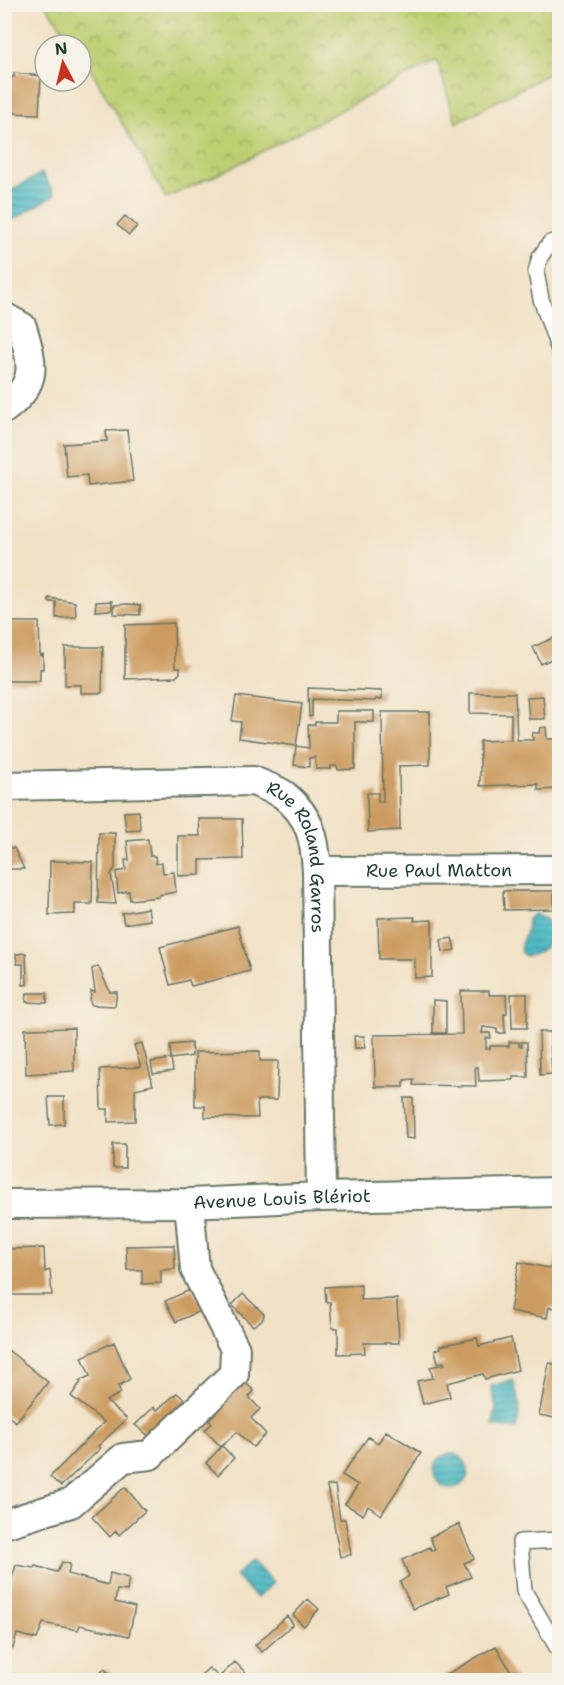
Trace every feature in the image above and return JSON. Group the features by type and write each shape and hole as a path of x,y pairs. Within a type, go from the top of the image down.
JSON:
{"street":[{"path":"4,317 22,327 31,356 30,381 17,400 4,409"},
{"name":"Rue Roland Garros","path":"4,786 254,782 283,794 305,818 315,840 317,871 321,1197"},
{"name":"Rue Paul Matton","path":"317,871 560,870"},
{"name":"Avenue Louis Blériot","path":"4,1204 189,1203 321,1197 560,1192"},
{"path":"4,1524 71,1503 123,1458 150,1455 234,1374 235,1349 195,1269 189,1203"}],"lane":[{"path":"560,240 550,243 540,257 536,272 541,299 560,353"},
{"path":"560,1540 520,1542 524,1591 560,1652"}],"green space":[{"path":"45,5 559,5 559,68 456,123 437,60 225,171 166,198 93,73 93,33 66,33"}],"water":[{"path":"42,173 55,195 6,224 5,194"},
{"path":"534,914 542,916 547,921 550,935 543,949 536,954 526,956 521,953 520,949 528,919"},
{"path":"513,1380 520,1406 517,1429 493,1426 496,1407 491,1386"},
{"path":"451,1454 463,1459 468,1471 463,1483 451,1488 439,1483 434,1471 439,1459"},
{"path":"252,1561 273,1583 257,1598 235,1576"}],"building":[{"path":"14,73 33,75 33,93 40,93 39,114 4,113 4,76 14,77"},
{"path":"125,216 137,226 129,235 117,225"},
{"path":"127,430 133,481 88,486 87,475 67,477 64,444 107,441 106,431"},
{"path":"49,598 75,602 76,617 56,618 56,602 49,602"},
{"path":"112,601 112,610 95,611 96,602"},
{"path":"5,603 8,603 8,622 39,622 40,655 43,654 40,681 5,681"},
{"path":"114,605 140,605 140,615 114,614"},
{"path":"174,623 175,668 180,668 180,673 176,677 125,679 125,625"},
{"path":"560,635 560,655 541,664 533,647"},
{"path":"65,647 103,647 102,693 81,693 81,685 65,685"},
{"path":"308,688 382,691 382,699 375,701 312,699 312,716 309,717"},
{"path":"470,693 515,693 517,740 533,740 532,733 539,733 540,728 546,727 547,739 559,739 560,789 538,790 538,784 480,786 480,741 511,740 511,714 470,713"},
{"path":"236,696 302,704 296,746 239,738 241,722 232,721"},
{"path":"543,696 545,719 529,719 527,697"},
{"path":"336,711 374,711 374,722 355,722 355,769 338,770 337,766 331,766 331,769 316,769 315,757 309,758 309,767 294,765 296,746 309,748 308,725 315,725 315,722 336,722"},
{"path":"382,712 430,712 430,765 399,766 400,830 368,832 367,793 378,793 378,802 383,802"},
{"path":"139,811 140,830 126,831 124,812"},
{"path":"199,819 242,819 243,859 200,860 200,875 178,876 178,836 200,836"},
{"path":"99,833 115,833 115,868 111,874 116,904 98,903"},
{"path":"148,839 150,856 155,856 156,864 162,863 163,873 174,872 176,892 159,895 159,897 130,900 129,891 118,893 116,872 126,870 125,860 129,860 127,841"},
{"path":"5,848 14,848 24,869 5,869"},
{"path":"50,861 93,862 92,904 75,904 75,914 49,915"},
{"path":"503,891 554,891 554,909 504,910"},
{"path":"148,908 150,920 124,924 122,913"},
{"path":"415,917 414,921 432,920 432,977 415,978 415,959 379,959 378,918"},
{"path":"238,926 250,971 191,986 189,980 170,985 160,947"},
{"path":"452,938 455,950 443,952 441,940"},
{"path":"26,953 27,985 23,985 23,964 17,964 16,954"},
{"path":"98,966 110,992 117,992 115,1006 92,1005 90,1002 91,991 95,992 92,969"},
{"path":"461,991 489,991 489,995 506,995 505,1033 497,1033 497,1029 483,1027 482,1033 490,1033 491,1038 486,1038 486,1049 490,1049 490,1046 509,1046 509,1042 519,1042 519,1046 522,1046 521,1042 527,1042 528,1077 479,1081 478,1067 475,1067 476,1086 413,1085 414,1079 404,1080 404,1087 375,1087 374,1035 462,1034"},
{"path":"27,993 47,993 47,1003 26,1002"},
{"path":"511,994 527,994 527,1028 512,1028"},
{"path":"433,1000 446,1001 446,1033 433,1033"},
{"path":"74,1028 74,1071 26,1074 25,1029"},
{"path":"539,1032 550,1032 552,1074 540,1075"},
{"path":"354,1036 364,1036 365,1048 355,1048"},
{"path":"556,1042 560,1042 560,1099 558,1099"},
{"path":"142,1043 153,1085 135,1089 135,1121 108,1122 108,1109 101,1109 100,1069 141,1067 134,1045"},
{"path":"191,1043 192,1056 171,1059 170,1045"},
{"path":"260,1051 260,1061 278,1061 277,1100 257,1100 258,1118 205,1117 205,1106 195,1106 195,1052"},
{"path":"171,1059 173,1071 153,1074 151,1062"},
{"path":"48,1097 64,1097 64,1124 50,1125"},
{"path":"404,1098 413,1098 414,1139 406,1138"},
{"path":"113,1144 125,1144 125,1168 113,1168"},
{"path":"174,1245 175,1269 161,1270 161,1283 142,1284 142,1270 127,1270 126,1246"},
{"path":"44,1248 45,1272 50,1270 52,1295 4,1295 4,1249"},
{"path":"557,1256 560,1256 560,1309 549,1307 547,1318 510,1311 519,1262 554,1269"},
{"path":"361,1285 361,1300 397,1299 399,1343 364,1343 365,1353 338,1354 338,1328 332,1328 330,1302 326,1302 325,1287"},
{"path":"192,1289 204,1309 176,1322 165,1301"},
{"path":"243,1294 264,1314 263,1319 253,1326 232,1305"},
{"path":"477,1338 479,1346 511,1338 518,1370 485,1379 483,1374 447,1383 450,1397 423,1404 417,1381 433,1378 430,1367 445,1364 444,1362 438,1363 435,1350 441,1348 440,1346"},
{"path":"114,1342 130,1379 118,1386 121,1393 106,1401 127,1419 98,1446 100,1449 61,1486 50,1477 104,1422 71,1396 81,1382 79,1381 90,1376 82,1357"},
{"path":"8,1350 48,1382 16,1422 4,1413 4,1355"},
{"path":"549,1363 560,1365 560,1419 539,1415"},
{"path":"242,1379 254,1391 249,1397 260,1409 251,1418 266,1434 253,1447 237,1432 222,1446 234,1458 218,1475 206,1463 221,1447 205,1430 212,1423 206,1417"},
{"path":"177,1393 192,1406 153,1439 135,1425 154,1407 157,1410"},
{"path":"386,1431 421,1453 381,1515 368,1506 363,1515 345,1504 358,1485 342,1475 368,1437 378,1443"},
{"path":"335,1485 340,1519 345,1519 351,1555 340,1557 327,1486"},
{"path":"125,1487 145,1511 119,1535 116,1531 110,1537 92,1517"},
{"path":"459,1524 474,1559 464,1563 471,1577 446,1587 449,1594 413,1609 400,1582 409,1576 402,1560 430,1547 432,1551 435,1550 430,1537"},
{"path":"62,1562 70,1564 68,1574 108,1585 110,1573 129,1578 127,1591 117,1590 115,1602 135,1607 129,1636 80,1625 78,1630 43,1623 37,1639 17,1634 13,1648 4,1645 4,1591 8,1591 16,1565 34,1568 35,1566 57,1572"},
{"path":"308,1599 319,1609 304,1626 293,1615"},
{"path":"287,1616 293,1624 262,1652 255,1645"},
{"path":"496,1646 516,1680 437,1680"},
{"path":"235,1662 253,1680 195,1680 209,1668 219,1677"},
{"path":"104,1669 118,1680 94,1680"}]}
